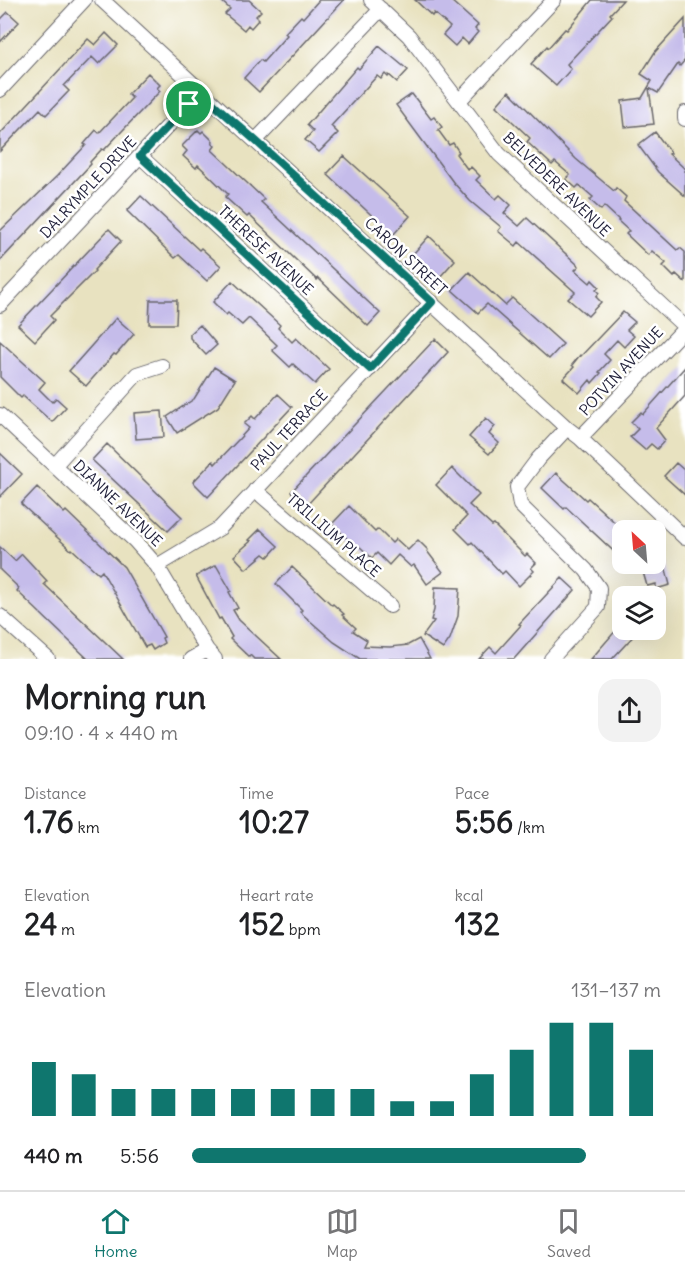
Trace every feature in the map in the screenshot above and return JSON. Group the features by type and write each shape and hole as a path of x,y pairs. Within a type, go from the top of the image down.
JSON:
{"street":[{"path":"0,90 84,0"},
{"name":"CARON STREET","path":"102,0 580,438 685,538"},
{"path":"459,101 554,0"},
{"path":"256,141 376,5"},
{"name":"BELVEDERE AVENUE","path":"376,5 409,36 499,154 685,327"},
{"name":"DALRYMPLE DRIVE","path":"0,305 200,92"},
{"path":"685,113 685,119"},
{"name":"THERESE AVENUE","path":"140,156 370,369"},
{"name":"PAUL TERRACE","path":"157,566 220,528 432,302"},
{"name":"POTVIN AVENUE","path":"580,438 685,327"},
{"path":"55,465 137,374 162,366"},
{"name":"DIANNE AVENUE","path":"0,415 135,541 157,566 211,654"},
{"path":"551,659 598,607 599,588 586,570 520,506 517,487 538,459 567,428"},
{"name":"TRILLIUM PLACE","path":"255,490 390,606"},
{"path":"0,616 48,659"},
{"path":"191,659 211,654"}],"building":[{"path":"220,0 249,0 261,11 256,16 259,19 251,28 248,25 244,30 225,14 230,9"},
{"path":"319,0 344,0 259,92 244,78 260,60 263,62 287,35 285,33"},
{"path":"415,0 450,0 478,25 475,29 478,32 468,44 462,38 455,46 443,35 450,27 434,13 432,16"},
{"path":"592,0 623,0 610,14 612,16 567,64 571,69 556,86 531,64 565,29 567,30"},
{"path":"8,12 19,22 0,42 0,20"},
{"path":"685,19 685,60 680,66 678,64 658,93 649,88 654,124 625,127 622,101 642,98 652,81 641,74 655,52"},
{"path":"106,33 118,45 99,64 92,57 64,86 69,91 46,115 40,109 0,151 0,134 88,39 95,45"},
{"path":"379,46 408,70 397,82 389,75 388,77 385,74 381,79 377,76 331,126 338,133 319,152 305,140 313,131 307,125 357,67 359,69"},
{"path":"148,73 160,85 157,88 160,91 104,150 102,149 90,162 91,164 0,261 0,231 57,176 86,145 84,144 96,130 99,133 132,98 128,94"},
{"path":"509,91 576,159 614,191 616,188 626,197 624,201 677,250 680,248 685,252 685,282 676,274 674,277 663,266 666,263 652,251 648,255 626,234 629,231 619,220 604,206 601,210 590,200 593,197 579,185 576,188 566,179 570,175 555,162 552,165 527,142 530,138 496,106"},
{"path":"412,94 431,119 434,117 442,127 438,130 449,145 453,143 459,152 456,154 468,170 471,167 480,176 476,180 496,199 500,195 511,205 504,213 519,226 527,218 579,266 575,270 590,283 592,280 599,287 596,290 599,293 596,297 601,302 588,316 568,299 575,292 519,242 516,246 498,231 501,227 470,201 453,182 396,105"},
{"path":"198,130 201,133 203,131 213,141 215,146 212,150 264,199 261,202 380,313 368,326 249,215 247,217 225,197 228,194 198,165 196,168 183,156 187,151 182,146"},
{"path":"655,132 671,153 669,154 685,169 685,196 658,172 638,145"},
{"path":"344,156 410,216 393,235 327,174"},
{"path":"141,196 199,250 201,248 221,266 207,281 179,255 175,258 127,211"},
{"path":"109,229 121,241 50,316 54,320 35,341 18,325"},
{"path":"429,236 455,260 439,278 413,254"},
{"path":"469,272 505,305 512,298 563,344 549,359 487,304 478,313 452,290"},
{"path":"232,281 280,325 278,328 292,342 296,338 329,369 315,384 293,364 290,367 272,350 277,345 249,318 242,325 228,313 226,315 213,302"},
{"path":"150,300 177,300 176,324 149,324"},
{"path":"623,312 635,322 627,330 634,336 624,347 617,340 604,354 610,360 599,372 601,373 592,383 590,380 579,393 563,379 574,367 572,365 580,355"},
{"path":"116,318 134,334 86,386 69,371"},
{"path":"200,325 217,345 206,355 190,338 190,334"},
{"path":"435,339 448,352 306,506 291,492"},
{"path":"0,341 45,382 39,389 52,402 56,398 66,407 52,422 23,396 21,398 0,377"},
{"path":"214,367 235,380 218,407 177,433 167,417 194,399"},
{"path":"685,367 685,396 656,428 665,440 657,449 651,444 645,450 630,437 638,429 631,422 641,412 643,414"},
{"path":"278,394 292,407 208,497 193,482 213,461 215,464 249,428 244,424 252,416 255,419"},
{"path":"162,411 164,437 136,439 134,413"},
{"path":"486,418 495,426 489,434 499,443 489,454 469,437"},
{"path":"107,444 182,517 168,531 92,460"},
{"path":"0,453 22,474 0,497"},
{"path":"676,463 685,471 685,495 664,476"},
{"path":"452,468 479,495 469,505 492,526 494,525 525,556 527,554 536,563 531,568 534,571 519,586 505,571 502,574 472,542 470,544 455,529 467,516 436,485"},
{"path":"556,473 586,500 588,498 612,520 612,550 566,507 564,509 542,488"},
{"path":"37,487 64,513 66,511 124,567 164,637 162,638 164,643 153,650 150,645 145,647 102,571 99,574 21,504"},
{"path":"349,506 375,532 378,529 392,543 396,539 408,550 418,540 443,572 427,584 414,565 411,567 398,555 389,565 377,553 372,558 358,545 356,547 332,524"},
{"path":"260,529 278,546 268,557 264,554 246,569 234,556 251,541 249,540"},
{"path":"0,547 15,561 22,554 47,581 44,584 123,659 88,659 17,591 19,588 0,570"},
{"path":"216,565 231,591 229,592 238,608 233,610 239,620 281,659 254,659 230,639 232,637 221,618 219,619 196,576"},
{"path":"292,567 344,614 342,615 356,628 353,631 367,640 364,646 408,645 419,639 430,659 360,659 334,642 300,612 302,610 276,584"},
{"path":"666,570 670,585 647,586 644,574 666,574"},
{"path":"562,578 575,590 514,659 479,659 490,647 496,653 521,625 519,624"},
{"path":"435,587 460,588 458,616 450,639 443,649 423,636 434,621 431,620"},
{"path":"612,635 612,640 630,640 612,659 591,659"}],"route":[{"path":"200,92 432,302 370,369 140,156 189,104 200,92"}]}
